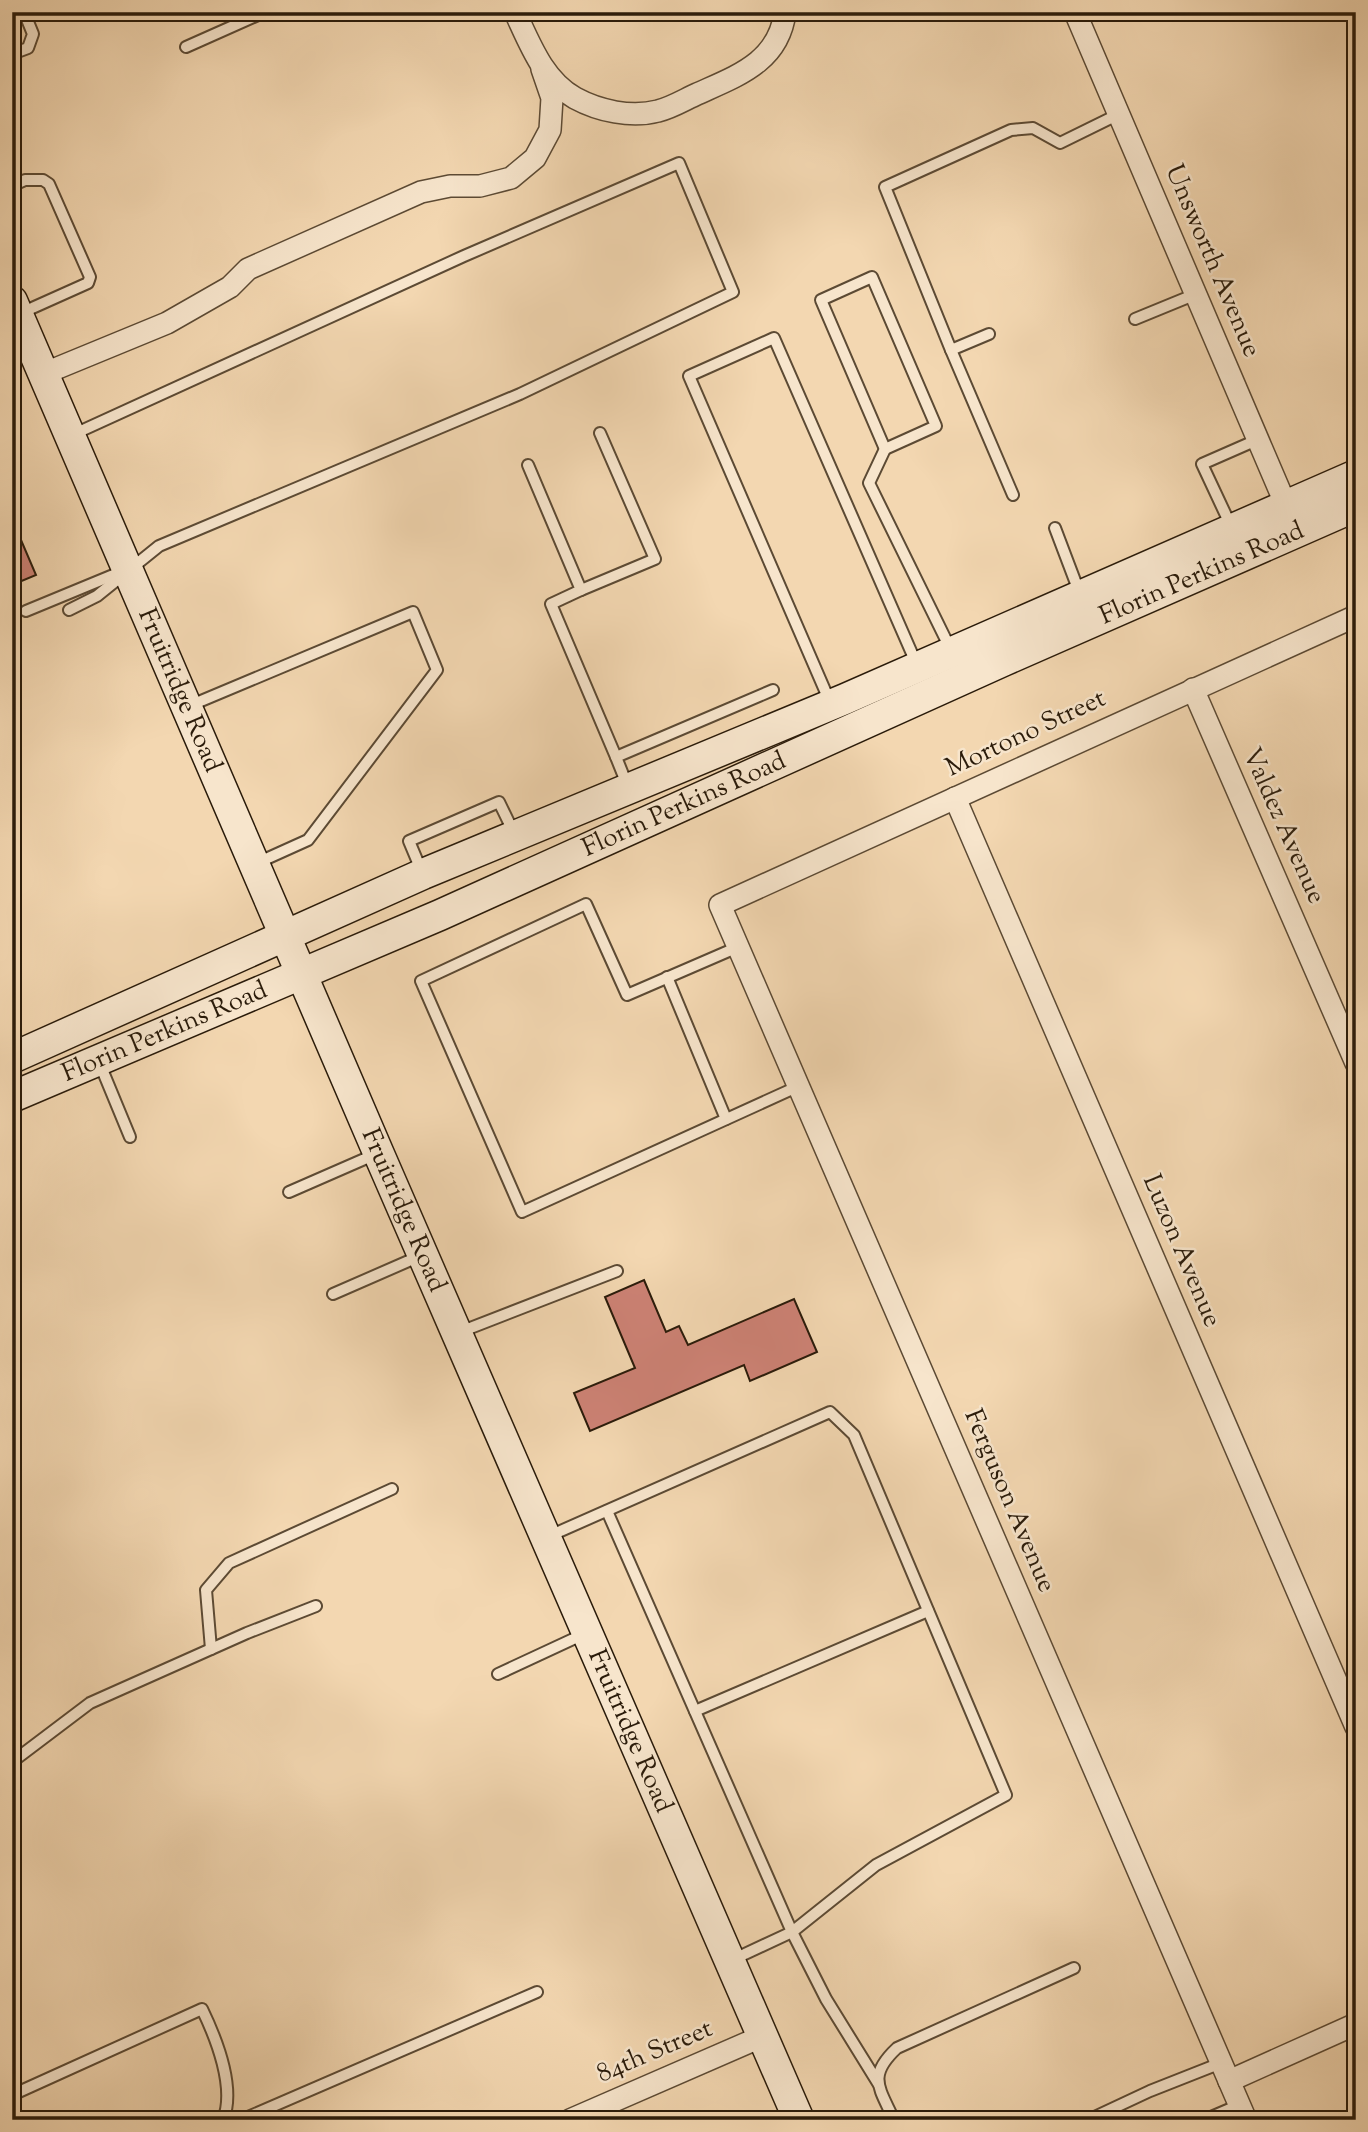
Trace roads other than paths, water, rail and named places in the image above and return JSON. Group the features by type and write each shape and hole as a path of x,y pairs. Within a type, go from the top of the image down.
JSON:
{"main road":[{"name":"Fruitridge Road","path":"15,308 799,2120"},
{"name":"Florin Perkins Road","path":"12,1097 533,874 958,665 1292,519 1356,475"},
{"name":"Florin Perkins Road","path":"15,1053 423,874 918,667 958,665 1080,595 1233,529 1356,506"}],"street":[{"path":"43,374 167,323 230,287 247,269 421,192 450,186 480,186 510,178 535,158 550,130 552,98 542,69 515,12"},
{"path":"542,69 574,97 614,113 657,111 745,73 769,52 784,24 785,12"},
{"name":"Unsworth Avenue","path":"1075,12 1292,519"},
{"name":"Mortono Street","path":"720,905 1356,615"},
{"name":"Valdez Avenue","path":"1193,689 1356,1063"},
{"name":"Luzon Avenue","path":"955,798 1356,1727"},
{"name":"Ferguson Avenue","path":"720,905 1242,2112"},
{"path":"1225,2072 1356,2024"},
{"name":"84th Street","path":"570,2120 594,2115 763,2036"}],"lane":[{"path":"12,54 28,48 33,34 24,12"},
{"path":"186,47 258,15 259,12"},
{"path":"1013,495 885,187 1011,130 1033,128 1060,143 1119,114"},
{"path":"69,610 97,596 159,546 520,394 733,292 679,163 464,256 70,436"},
{"path":"12,186 25,180 43,180 49,184 90,277 88,283 15,308"},
{"path":"886,449 821,300 872,278 936,426 886,449 869,483 958,665"},
{"path":"1135,319 1196,294"},
{"path":"951,350 989,334"},
{"path":"831,705 689,376 774,338 918,667"},
{"path":"600,433 655,559 551,604 629,789"},
{"path":"1233,529 1202,464 1259,439"},
{"path":"528,465 582,590"},
{"path":"1055,528 1080,595"},
{"path":"26,611 127,570"},
{"path":"186,707 413,612 437,670 307,840 254,864"},
{"path":"616,757 773,690"},
{"path":"738,947 627,995 586,904 421,981 522,1212 799,1086"},
{"path":"667,977 726,1119"},
{"path":"99,1061 130,1137"},
{"path":"289,1192 379,1152"},
{"path":"333,1294 423,1255"},
{"path":"457,1333 617,1271"},
{"path":"546,1538 830,1412 854,1435 1006,1795 876,1865 792,1932 729,1961"},
{"path":"211,1649 206,1590 229,1563 392,1489"},
{"path":"607,1511 792,1932 826,1999 878,2083 894,2120"},
{"path":"12,1762 90,1703 316,1606"},
{"path":"695,1711 929,1611"},
{"path":"498,1674 587,1633"},
{"path":"878,2083 881,2062 897,2048 1074,1968"},
{"path":"241,2120 537,1992"},
{"path":"12,2095 202,2009 216,2037 227,2090 223,2120"},
{"path":"1088,2120 1150,2091 1225,2072"},
{"path":"1204,2120 1242,2112"}]}
